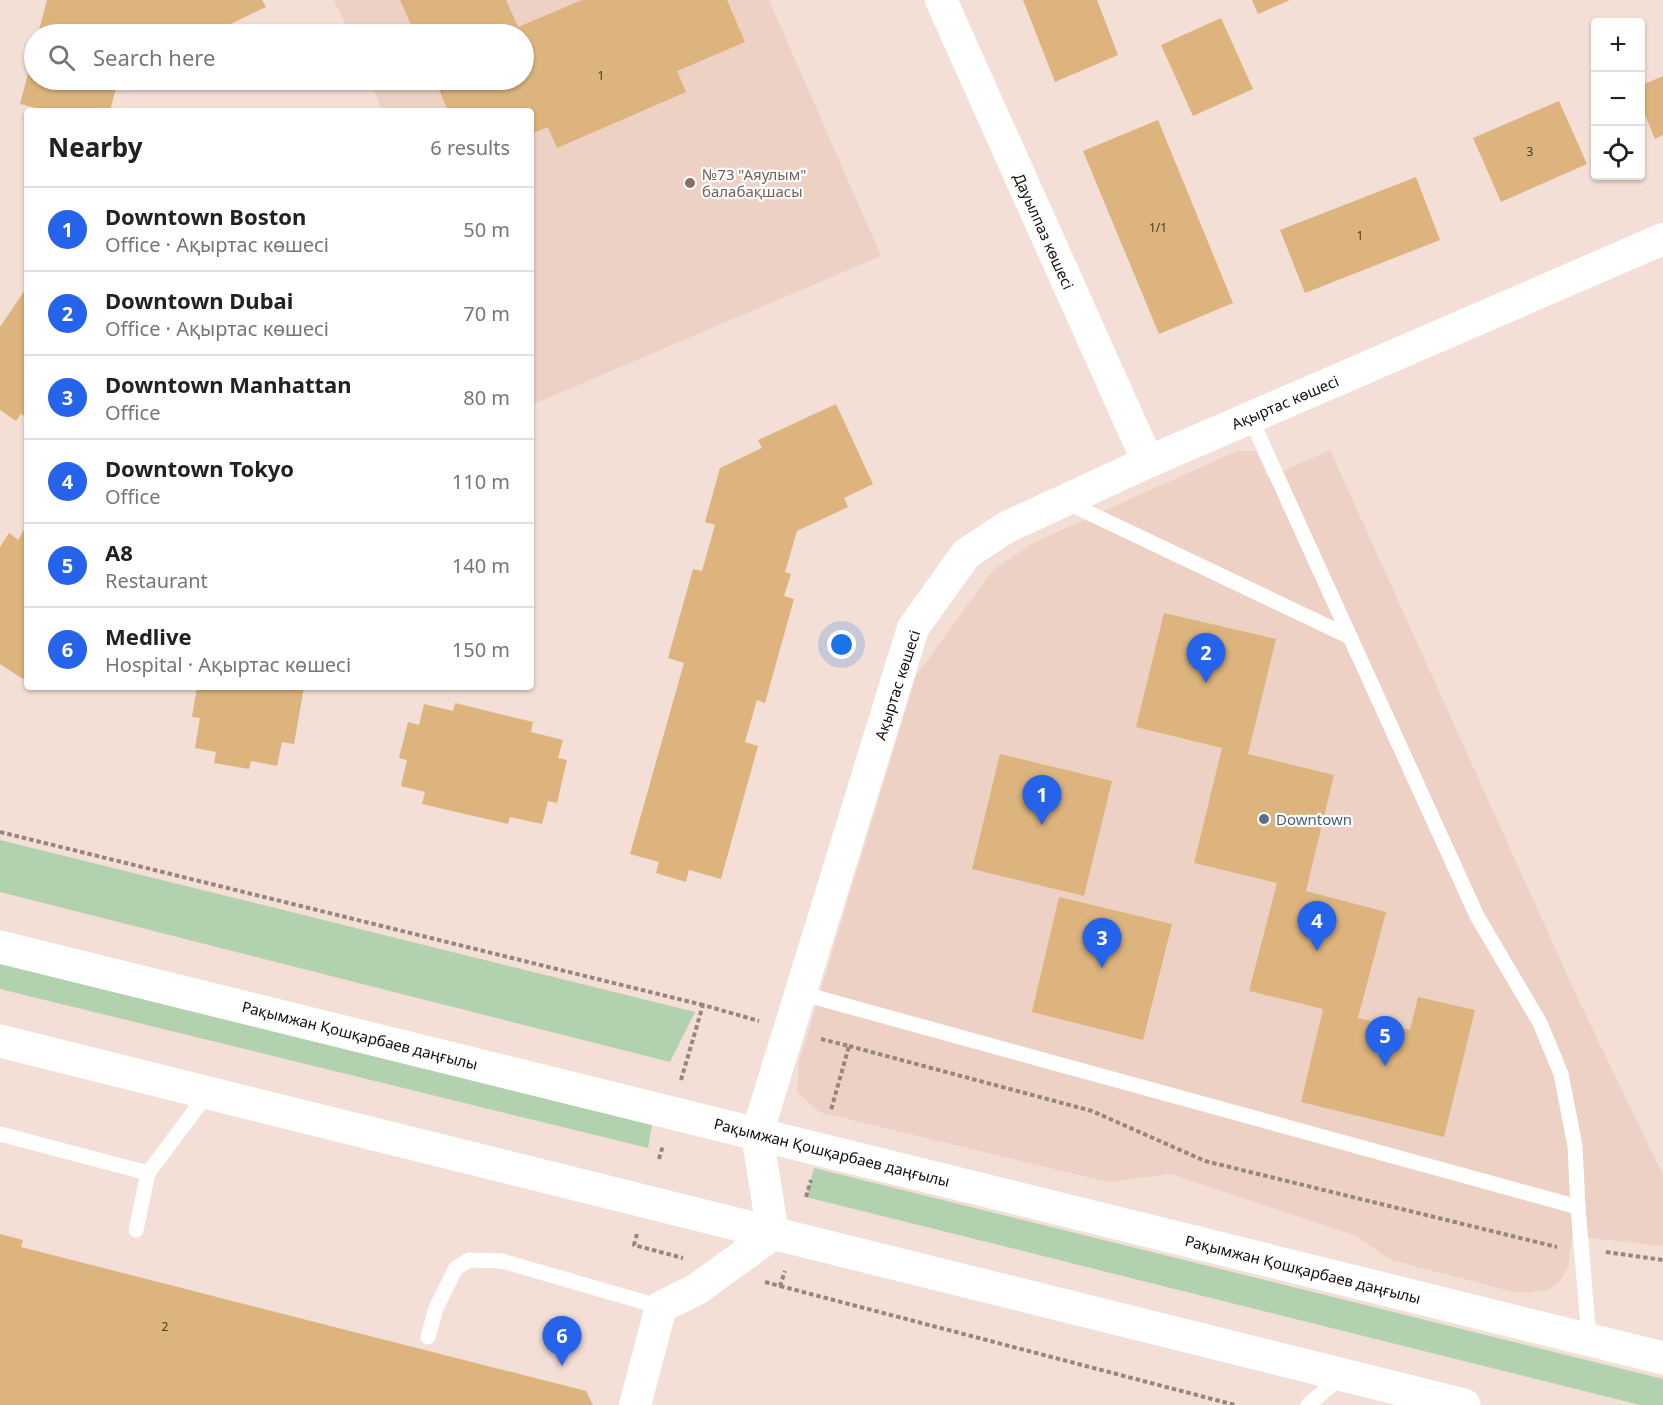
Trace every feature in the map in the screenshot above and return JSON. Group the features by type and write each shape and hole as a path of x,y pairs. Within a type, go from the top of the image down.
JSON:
{"main road":[{"name":"Рақымжан Қошқарбаев даңғылы","path":"0,947 1663,1358"},
{"path":"0,1041 1464,1405"}],"street":[{"name":"Дауылпаз көшесі","path":"941,0 1148,462"},
{"name":"Ақыртас көшесі","path":"773,1234 757,1134 913,628 966,554 1007,527 1148,462 1663,239"},
{"path":"635,1405 661,1306 697,1289 773,1234"}],"lane":[{"path":"1250,417 1477,916 1540,1023 1556,1063 1575,1146 1589,1340"},
{"path":"1063,501 1350,637"},
{"path":"800,993 1578,1207"},
{"path":"136,1230 148,1173 208,1092"},
{"path":"0,1134 148,1173"},
{"path":"428,1337 436,1308 456,1268 469,1260 502,1261 661,1306"},
{"path":"1308,1405 1342,1376"}],"path":[{"path":"0,832 703,1005"},
{"path":"849,1046 1092,1112 1204,1161 1550,1246 1663,1260"},
{"path":"780,1286 1235,1405"}],"shaded area":[{"name":"№73 \"Аяулым\" балабақшасы","path":"334,0 769,0 881,256 534,404 534,108 382,108 374,90 534,90 534,24 345,24"},
{"path":"1330,450 1578,999 1663,1175 1663,1246 1572,1236 1568,1268 1560,1281 1547,1290 1518,1293 1391,1260 1354,1235 1171,1174 1108,1182 819,1112 797,1092 799,1062 916,676 993,570 1035,542 1237,451 1256,451 1268,478"}],"green space":[{"path":"0,840 695,1012 670,1062 0,892"},
{"path":"0,963 652,1125 648,1148 0,989"},
{"path":"814,1168 1663,1379 1663,1405 1640,1405 806,1197"}],"building":[{"path":"47,0 262,0 266,7 231,24 41,24"},
{"path":"400,0 506,0 517,24 411,24"},
{"path":"582,0 727,0 745,42 677,71 686,92 557,148 548,127 534,133 534,108 447,108 439,90 534,90 534,24 525,24"},
{"path":"1023,0 1097,0 1118,55 1055,82"},
{"path":"1252,0 1290,0 1258,14"},
{"path":"1221,18 1253,89 1193,116 1161,45"},
{"path":"1663,76 1663,135 1655,139 1645,115 1645,84"},
{"path":"24,89 115,90 111,108 37,108 20,104"},
{"path":"1559,101 1587,164 1501,202 1473,138"},
{"path":"1158,120 1233,303 1159,334 1083,151"},
{"path":"1416,177 1440,240 1305,293 1280,230"},
{"path":"24,291 24,416 21,414 16,421 0,410 0,327"},
{"path":"836,404 873,484 844,498 848,507 797,531 785,572 791,574 784,596 794,599 765,703 757,700 745,742 758,746 721,879 689,870 686,882 656,873 659,862 630,854 684,663 668,658 693,569 702,571 715,525 705,522 720,468 762,448 758,440"},
{"path":"24,530 23,679 0,664 0,547 9,533 18,540"},
{"path":"1164,613 1276,639 1248,754 1334,775 1306,891 1386,912 1358,1018 1410,1030 1418,997 1475,1010 1444,1137 1301,1102 1323,1009 1249,991 1277,883 1194,863 1222,748 1136,727"},
{"path":"196,690 303,690 294,744 282,742 277,766 251,761 249,769 214,763 216,752 195,748 200,718 192,717"},
{"path":"455,703 533,722 531,732 563,740 558,758 567,760 557,803 548,801 542,824 510,817 508,824 422,804 425,792 401,786 407,760 399,758 408,722 419,725 424,704 453,711"},
{"path":"1000,754 1112,781 1084,896 972,869"},
{"path":"1059,897 1172,924 1143,1040 1032,1012"},
{"path":"0,1234 23,1240 21,1247 586,1391 593,1405 0,1405"}],"place":[{"name":"№73 \"Аяулым\" балабақшасы","path":"690,183"},
{"name":"Downtown Dubai","path":"1206,683"},
{"name":"Downtown","path":"1264,819"},
{"name":"Downtown Boston","path":"1042,825"},
{"name":"Downtown Tokyo","path":"1317,951"},
{"name":"Downtown Manhattan","path":"1102,968"},
{"name":"А8","path":"1385,1066"},
{"name":"Medlive","path":"562,1366"}]}
